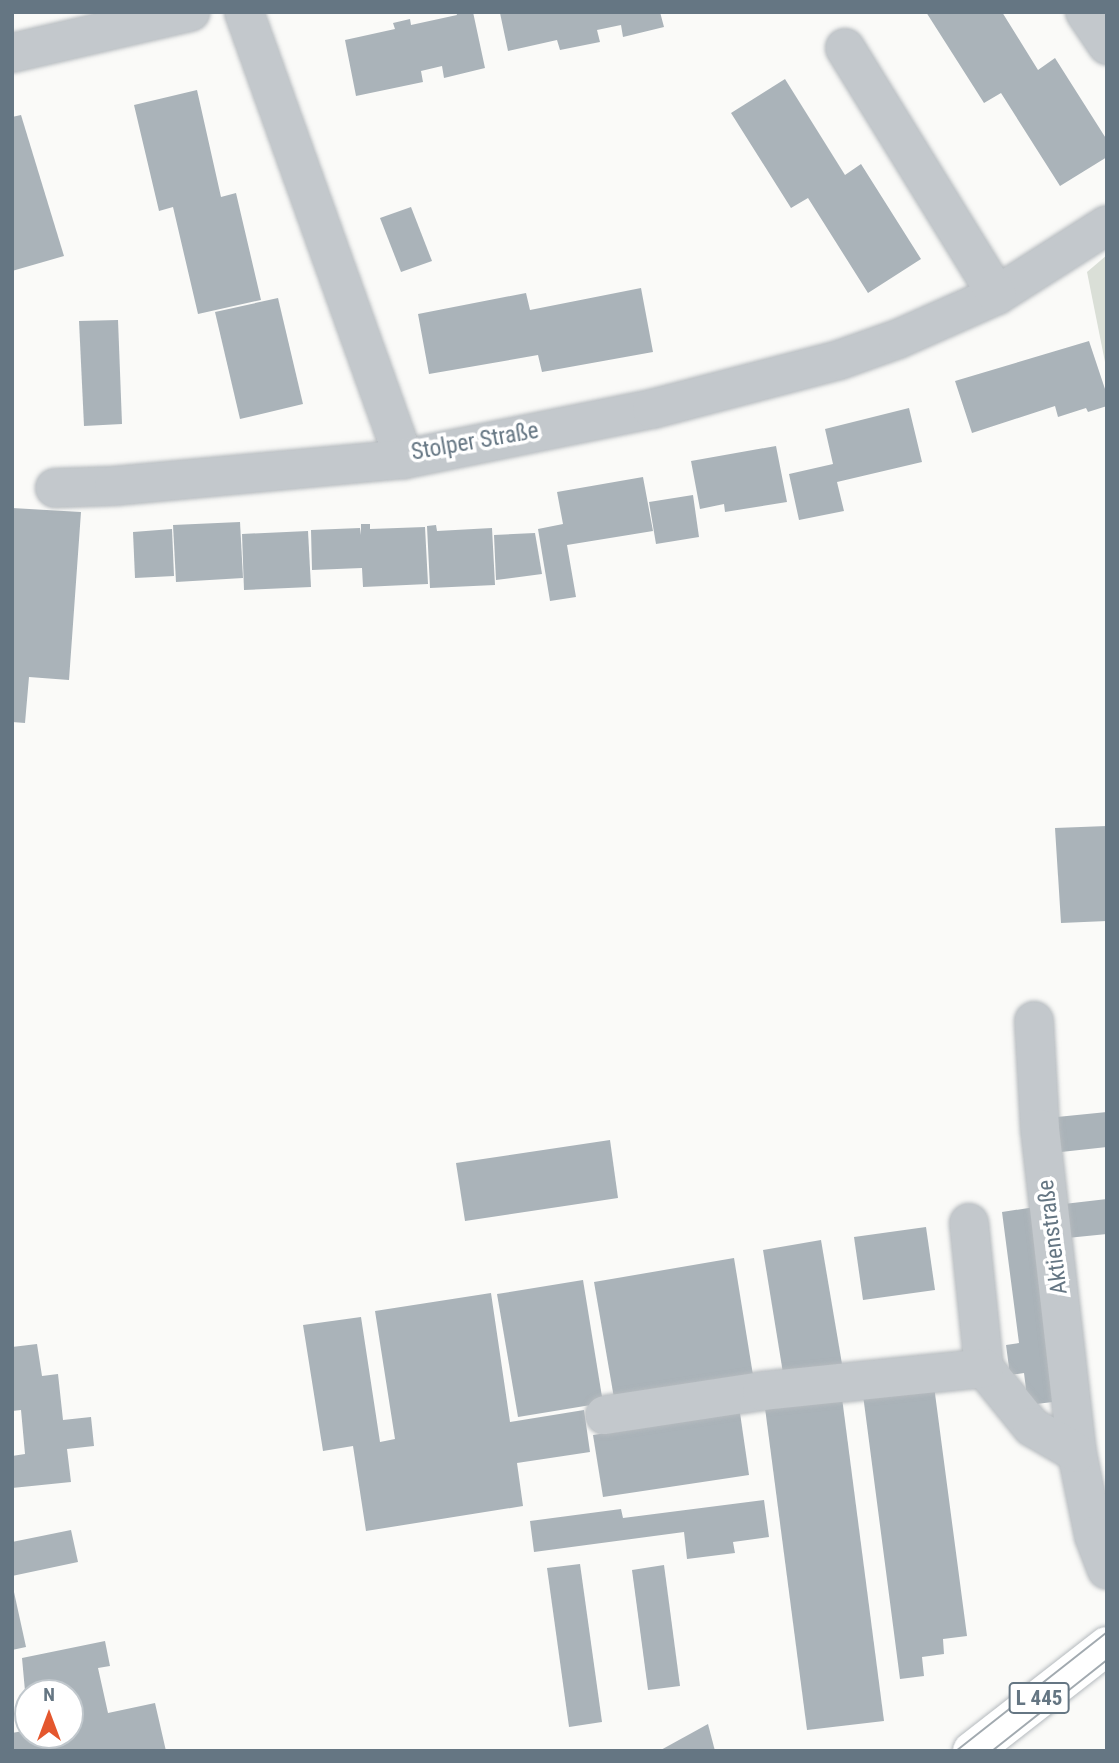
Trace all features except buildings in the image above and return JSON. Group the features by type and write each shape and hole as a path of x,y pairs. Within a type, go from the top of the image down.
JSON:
{"main road":[{"name":"L 445","path":"971,1751 1107,1646"}],"street":[{"path":"12,52 190,12"},
{"name":"Stolper Straße","path":"244,12 404,459 652,409 779,378 898,339 997,295 1107,225"},
{"path":"1085,12 1107,45"},
{"path":"845,48 997,295"},
{"path":"55,488 114,486 404,459"},
{"name":"Aktienstraße","path":"1034,1021 1040,1129 1077,1453 1094,1536 1107,1570"},
{"path":"969,1223 984,1368 1032,1427 1077,1453"},
{"path":"605,1415 762,1391 984,1368"}],"shaded area":[{"path":"1107,255 1107,372 1087,272"}],"tram line":[{"path":"956,1751 1107,1632"},
{"path":"992,1751 1107,1660"}]}
